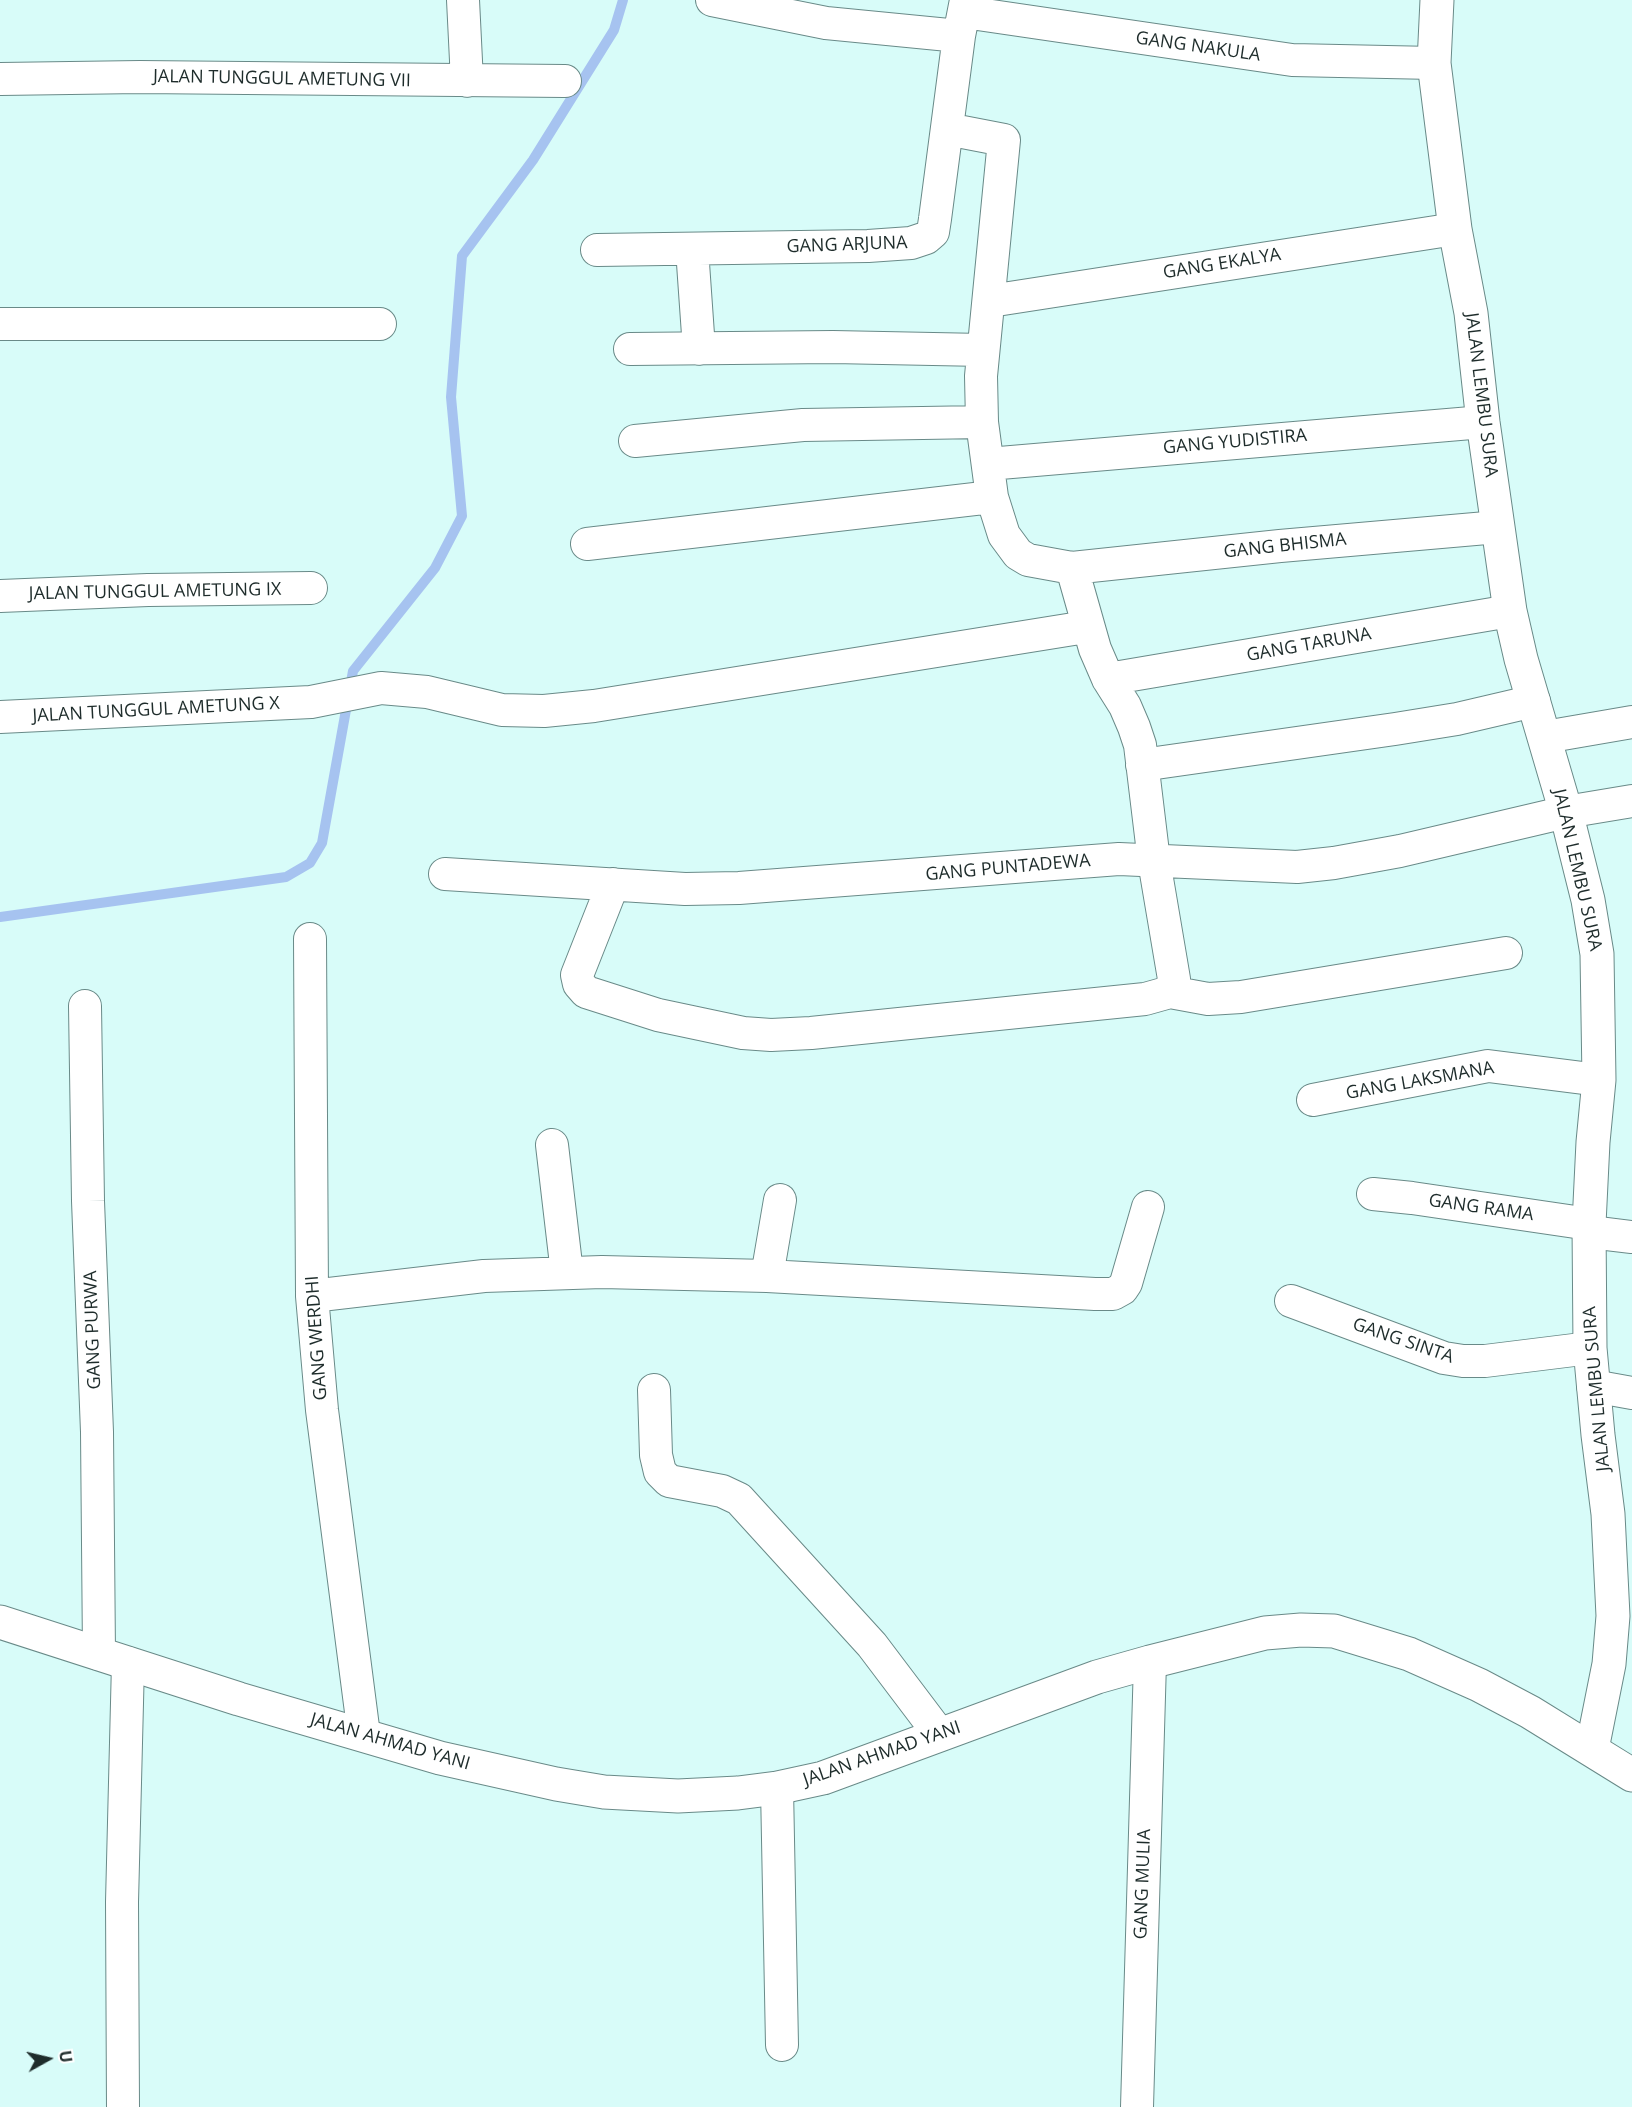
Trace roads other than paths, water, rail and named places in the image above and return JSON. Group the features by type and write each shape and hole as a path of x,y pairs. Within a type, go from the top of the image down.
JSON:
{"street":[{"path":"463,0 467,81"},
{"name":"GANG NAKULA","path":"712,0 826,23 963,16 1292,60 1434,63"},
{"name":"JALAN LEMBU SURA","path":"1437,0 1434,63 1455,229 1470,313 1510,611 1521,659 1566,812 1588,900 1597,954 1599,1080 1593,1142 1590,1228 1590,1348 1608,1514 1613,1616 1609,1664 1592,1749"},
{"name":"GANG ARJUNA","path":"597,250 868,246 919,242 933,232 963,16"},
{"name":"JALAN TUNGGUL AMETUNG VII","path":"0,79 140,77 565,81"},
{"name":"GANG BHISMA","path":"947,129 1004,140 990,301 983,350 982,422 992,497 1004,535 1018,554 1028,560 1072,568 1498,526"},
{"name":"GANG EKALYA","path":"990,301 1455,229"},
{"path":"692,249 699,349"},
{"path":"0,324 380,324"},
{"path":"630,350 833,347 983,350"},
{"path":"635,441 803,425 982,422"},
{"name":"GANG YUDISTIRA","path":"988,464 1483,422"},
{"path":"586,544 992,497"},
{"path":"1072,568 1088,627 1108,679 1125,706 1140,745 1154,861 1173,979 1170,992"},
{"name":"JALAN TUNGGUL AMETUNG IX","path":"0,596 148,590 311,588"},
{"name":"GANG TARUNA","path":"1108,679 1510,611"},
{"name":"JALAN TUNGGUL AMETUNG X","path":"0,717 311,702 381,688 427,692 502,710 544,711 594,706 1086,627"},
{"path":"1142,765 1405,728 1457,719 1534,701"},
{"path":"1545,737 1632,722"},
{"name":"GANG PUNTADEWA","path":"445,874 685,889 775,887 1119,859 1297,867 1400,851 1566,812 1632,801"},
{"path":"613,884 577,975 579,984 586,992 658,1015 743,1033 810,1034 1145,999 1170,992 1208,999 1241,997 1506,953"},
{"name":"GANG WERDHI","path":"310,939 312,1296 322,1410 364,1735"},
{"name":"GANG PURWA","path":"85,1006 88,1201 97,1432 113,1659 122,1902 123,2107"},
{"name":"GANG LAKSMANA","path":"1313,1100 1488,1066 1599,1080"},
{"path":"552,1145 567,1273"},
{"name":"GANG RAMA","path":"1373,1194 1412,1198 1632,1237"},
{"path":"767,1276 780,1200"},
{"path":"312,1296 484,1276 602,1272 767,1276 1113,1294 1122,1289 1126,1283 1148,1207"},
{"name":"GANG SINTA","path":"1291,1301 1454,1360 1485,1361 1590,1348"},
{"path":"1593,1386 1632,1393"},
{"path":"654,1390 656,1455 660,1472 669,1481 722,1491 739,1499 872,1645 940,1735"},
{"name":"JALAN AHMAD YANI","path":"0,1622 239,1699 440,1758 556,1784 604,1792 678,1796 777,1788 823,1778 1097,1677 1265,1633 1301,1630 1334,1631 1409,1654 1479,1685 1530,1712 1632,1775"},
{"name":"GANG MULIA","path":"1137,2107 1150,1662"},
{"path":"777,1788 782,2045"}],"waterway":[{"path":"0,917 286,877 310,863 322,843 353,671 435,568 462,516 451,397 462,256 533,160 614,30 623,0"}]}
